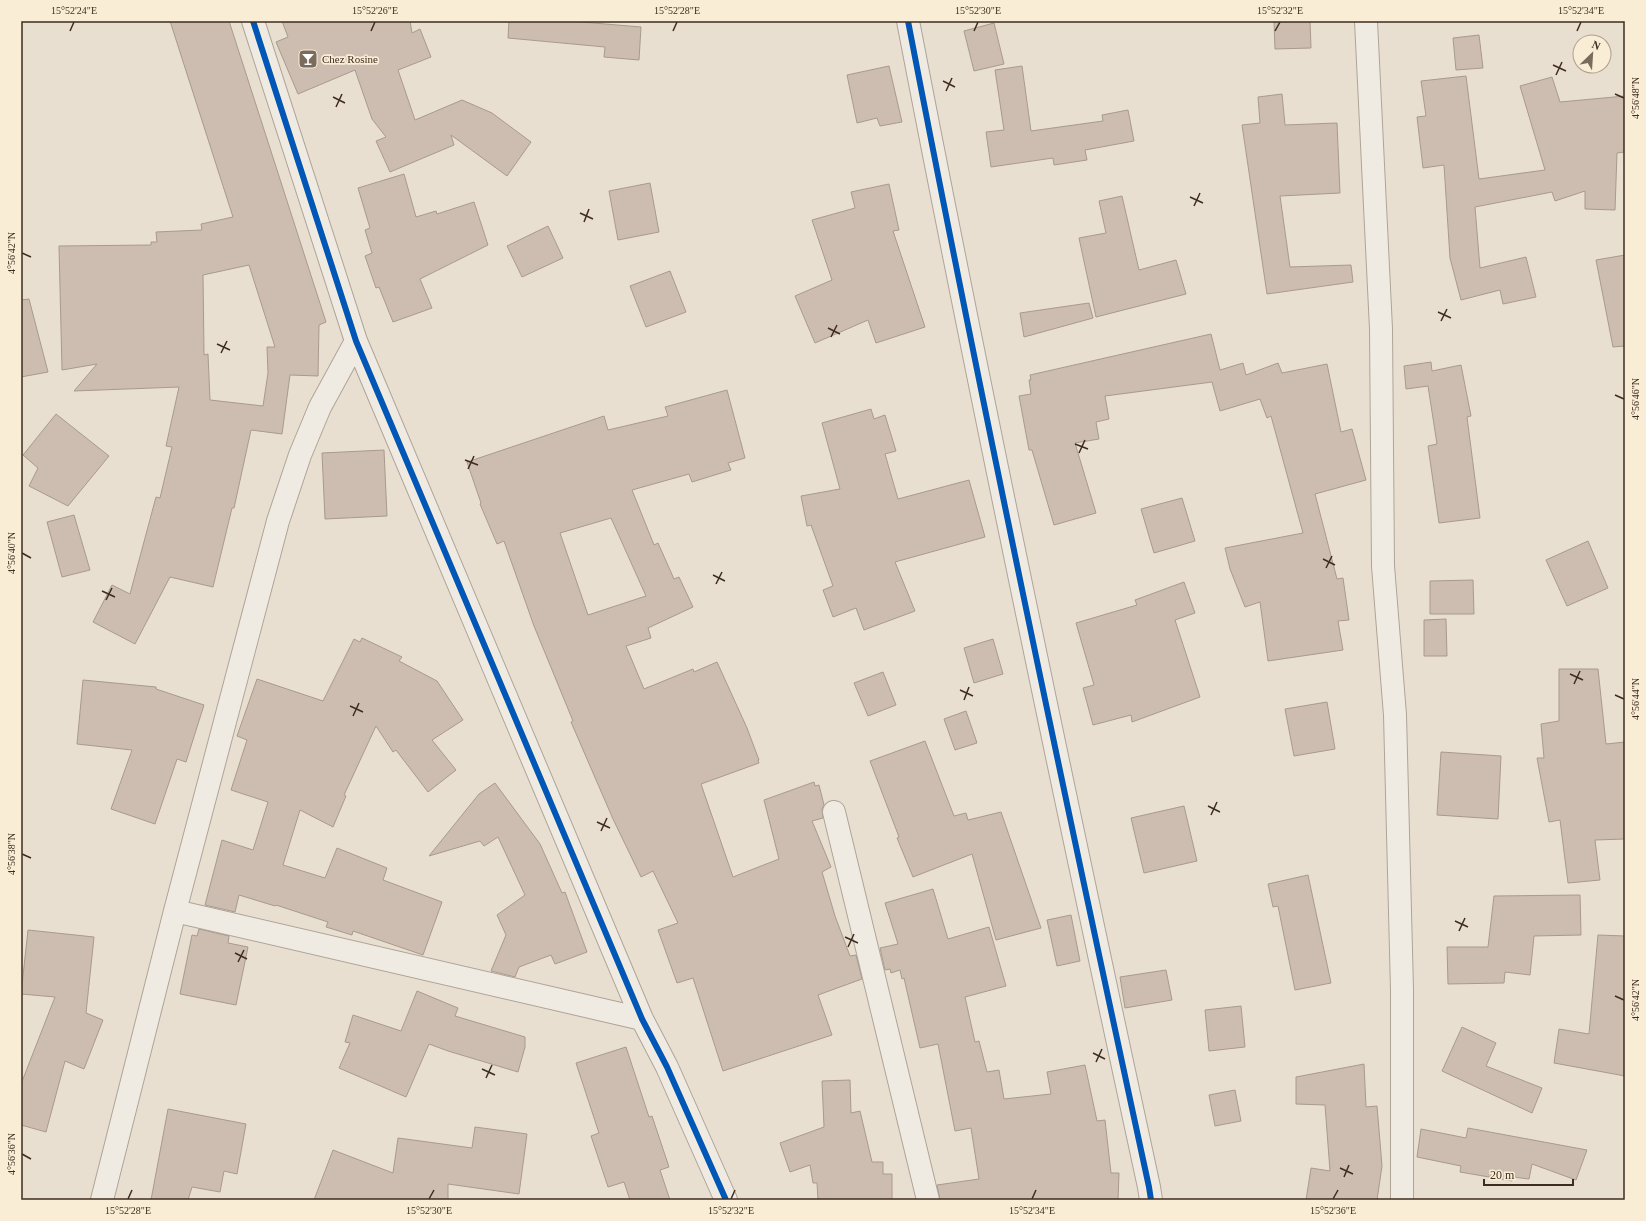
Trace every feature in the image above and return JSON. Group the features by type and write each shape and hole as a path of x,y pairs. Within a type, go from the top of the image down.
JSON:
{"street":[{"path":"253,21 356,341 642,1019 667,1067 726,1200"},
{"path":"908,21 950,238 1062,785 1151,1200"},
{"path":"1366,21 1381,329 1383,566 1395,715 1402,990 1402,1200"},
{"path":"102,1200 175,911 278,521 300,456 320,407 356,341"},
{"path":"834,812 928,1200"},
{"path":"175,911 642,1019"}],"building":[{"path":"170,21 229,21 326,322 319,325 318,376 290,375 282,434 251,430 234,508 232,508 213,587 170,577 135,644 93,622 112,585 130,594 156,497 160,498 172,447 166,446 179,387 74,391 97,364 62,370 59,246 151,245 151,242 157,242 156,232 202,230 201,224 233,217","holes":["249,265 275,347 267,347 268,373 263,406 210,400 208,354 204,355 203,275"]},
{"path":"282,21 410,21 412,33 420,29 431,57 398,70 415,120 462,100 492,113 531,142 507,176 451,135 454,145 390,172 376,141 386,137 372,119 355,70 298,94 276,42 288,37"},
{"path":"509,21 570,21 641,27 639,60 604,57 605,47 508,38"},
{"path":"1310,21 1311,48 1275,49 1274,22"},
{"path":"994,23 1004,64 974,71 964,31"},
{"path":"1479,35 1483,68 1456,70 1453,38"},
{"path":"889,66 902,122 880,126 877,118 857,123 847,75"},
{"path":"1022,66 1031,131 1103,121 1102,115 1128,110 1134,141 1085,150 1087,160 1054,165 1053,158 991,167 986,132 1004,130 995,70"},
{"path":"1466,76 1479,179 1545,170 1520,86 1552,77 1560,102 1625,96 1625,152 1617,153 1615,210 1585,209 1585,191 1555,201 1552,192 1475,207 1480,268 1526,257 1536,297 1503,304 1500,290 1461,300 1450,258 1444,165 1423,168 1417,117 1426,116 1421,81"},
{"path":"1282,94 1285,125 1337,123 1340,193 1280,196 1290,267 1351,265 1353,282 1267,294 1242,125 1260,123 1258,97"},
{"path":"404,174 416,217 436,211 437,214 474,202 488,245 420,279 432,308 393,322 379,287 376,288 365,256 372,253 365,230 370,228 358,188"},
{"path":"650,183 659,232 618,240 609,191"},
{"path":"889,184 899,230 893,231 925,327 876,343 868,320 815,343 795,296 832,280 812,220 855,208 851,192"},
{"path":"1122,196 1139,270 1176,260 1186,294 1096,317 1079,238 1106,233 1099,201"},
{"path":"548,226 563,258 522,277 507,246"},
{"path":"1625,255 1625,346 1613,347 1596,260"},
{"path":"670,271 686,312 646,327 630,286"},
{"path":"29,299 48,372 21,377 21,300"},
{"path":"1089,303 1093,318 1024,337 1020,313"},
{"path":"1211,334 1220,370 1243,363 1246,375 1278,363 1282,373 1327,364 1341,432 1352,429 1366,480 1315,494 1337,579 1343,578 1349,620 1338,621 1343,650 1268,661 1260,602 1245,607 1230,569 1225,548 1303,533 1271,416 1267,418 1260,399 1220,411 1212,382 1105,396 1109,419 1096,422 1099,439 1075,443 1096,513 1054,525 1032,450 1029,450 1019,396 1031,394 1029,380 1031,380 1030,375"},
{"path":"1431,362 1432,371 1461,365 1471,416 1467,417 1480,518 1439,523 1428,446 1437,444 1428,386 1406,389 1404,366"},
{"path":"727,390 745,458 728,463 731,470 692,482 689,474 632,490 654,545 658,543 674,579 679,577 693,607 648,628 651,638 626,646 644,689 693,669 694,672 717,662 747,728 759,760 759,763 701,784 733,877 779,859 764,800 814,782 815,786 819,785 824,805 822,809 823,818 812,821 831,867 822,872 835,916 850,956 856,955 862,979 818,995 832,1035 723,1071 693,978 677,983 658,930 678,923 653,871 641,877 613,819 571,722 573,721 534,626 504,541 497,544 480,504 481,503 467,462 604,416 608,430 668,416 665,407","holes":["611,518 646,596 588,615 560,533"]},
{"path":"871,409 874,419 885,415 896,451 885,454 898,499 969,480 985,537 895,562 915,611 864,630 856,608 833,617 823,590 833,586 811,525 807,526 801,496 840,489 822,423"},
{"path":"56,414 109,456 68,506 29,486 38,468 23,455"},
{"path":"384,450 387,516 325,519 322,453"},
{"path":"1182,498 1195,541 1154,553 1141,509"},
{"path":"74,515 90,570 62,577 47,522"},
{"path":"1588,541 1608,588 1567,606 1546,560"},
{"path":"1473,580 1474,614 1430,614 1430,581"},
{"path":"1184,582 1195,613 1175,620 1200,697 1132,722 1131,715 1093,725 1083,688 1094,685 1076,623 1137,605 1135,600"},
{"path":"1446,619 1447,656 1424,656 1424,620"},
{"path":"362,638 402,657 399,661 437,681 463,720 432,740 456,770 428,792 396,750 393,752 376,726 344,795 346,796 333,827 300,810 283,865 325,878 337,848 387,868 383,880 442,902 423,955 353,931 352,935 326,927 328,922 239,895 235,912 205,905 222,840 253,850 268,802 231,790 247,740 237,736 257,679 323,701 354,639 360,642"},
{"path":"993,639 1003,674 974,683 964,648"},
{"path":"1559,669 1598,669 1606,744 1625,742 1625,839 1595,840 1600,880 1568,883 1560,820 1549,822 1537,758 1544,758 1541,724 1559,721"},
{"path":"883,672 896,705 868,716 854,683"},
{"path":"83,680 156,687 156,689 204,705 186,762 177,759 155,824 111,809 132,750 77,744"},
{"path":"1327,702 1335,749 1294,756 1285,709"},
{"path":"966,711 977,743 955,750 944,719"},
{"path":"925,741 954,816 966,813 968,820 1001,812 1041,928 996,940 972,854 913,877 897,838 899,837 870,761"},
{"path":"1441,752 1501,756 1498,819 1437,815"},
{"path":"495,783 540,844 562,893 565,892 587,952 555,964 551,955 519,967 515,977 491,971 506,935 497,915 525,895 498,837 484,846 480,841 429,856 479,794"},
{"path":"1184,806 1197,861 1144,873 1131,818"},
{"path":"1308,875 1331,983 1295,990 1278,906 1273,907 1268,884"},
{"path":"933,889 948,939 989,927 1006,986 965,997 975,1042 979,1041 987,1072 999,1070 1004,1099 1051,1094 1047,1072 1085,1065 1097,1121 1105,1120 1111,1173 1119,1173 1118,1200 940,1200 937,1185 979,1179 971,1128 955,1131 938,1044 920,1048 904,978 902,979 900,970 891,973 890,969 885,970 880,948 898,944 885,903"},
{"path":"1580,895 1581,935 1534,936 1530,975 1505,972 1504,983 1448,984 1447,947 1488,947 1494,896"},
{"path":"1071,915 1080,961 1057,966 1047,920"},
{"path":"199,929 229,936 228,943 248,947 236,1005 180,994 192,935 197,936"},
{"path":"28,930 94,937 86,1013 103,1020 84,1069 65,1061 46,1132 21,1125 21,1084 55,997 21,994"},
{"path":"1598,935 1625,936 1625,1076 1554,1063 1559,1029 1589,1034"},
{"path":"1166,970 1172,1000 1125,1008 1120,977"},
{"path":"417,991 458,1008 455,1016 525,1037 525,1047 518,1072 429,1044 406,1097 339,1068 350,1043 345,1042 353,1015 401,1031"},
{"path":"1241,1006 1245,1047 1209,1051 1205,1010"},
{"path":"1462,1027 1496,1043 1486,1066 1542,1088 1532,1113 1442,1071"},
{"path":"626,1047 649,1117 652,1116 669,1167 660,1170 670,1200 630,1200 624,1182 608,1187 591,1136 599,1133 576,1063"},
{"path":"1364,1064 1366,1107 1377,1106 1382,1166 1377,1200 1306,1200 1311,1168 1330,1171 1325,1105 1296,1104 1296,1077"},
{"path":"850,1080 851,1113 860,1111 872,1162 883,1162 883,1174 892,1174 892,1200 818,1200 817,1183 813,1183 810,1165 790,1172 780,1143 824,1127 822,1081"},
{"path":"1235,1090 1241,1121 1215,1126 1209,1095"},
{"path":"168,1109 246,1124 237,1174 224,1171 220,1192 192,1187 188,1200 151,1200"},
{"path":"475,1127 527,1134 519,1194 448,1184 448,1200 314,1200 333,1150 393,1173 398,1138 472,1148"},
{"path":"1468,1128 1587,1150 1576,1180 1532,1164 1529,1179 1513,1177 1512,1181 1460,1172 1461,1166 1417,1157 1421,1129 1466,1138"}],"cycle path":[{"path":"253,21 356,341 642,1019 667,1067 726,1200"},
{"path":"908,21 995,459 1151,1200"}],"place":[{"name":"Chez Rosine","path":"308,59"}]}
